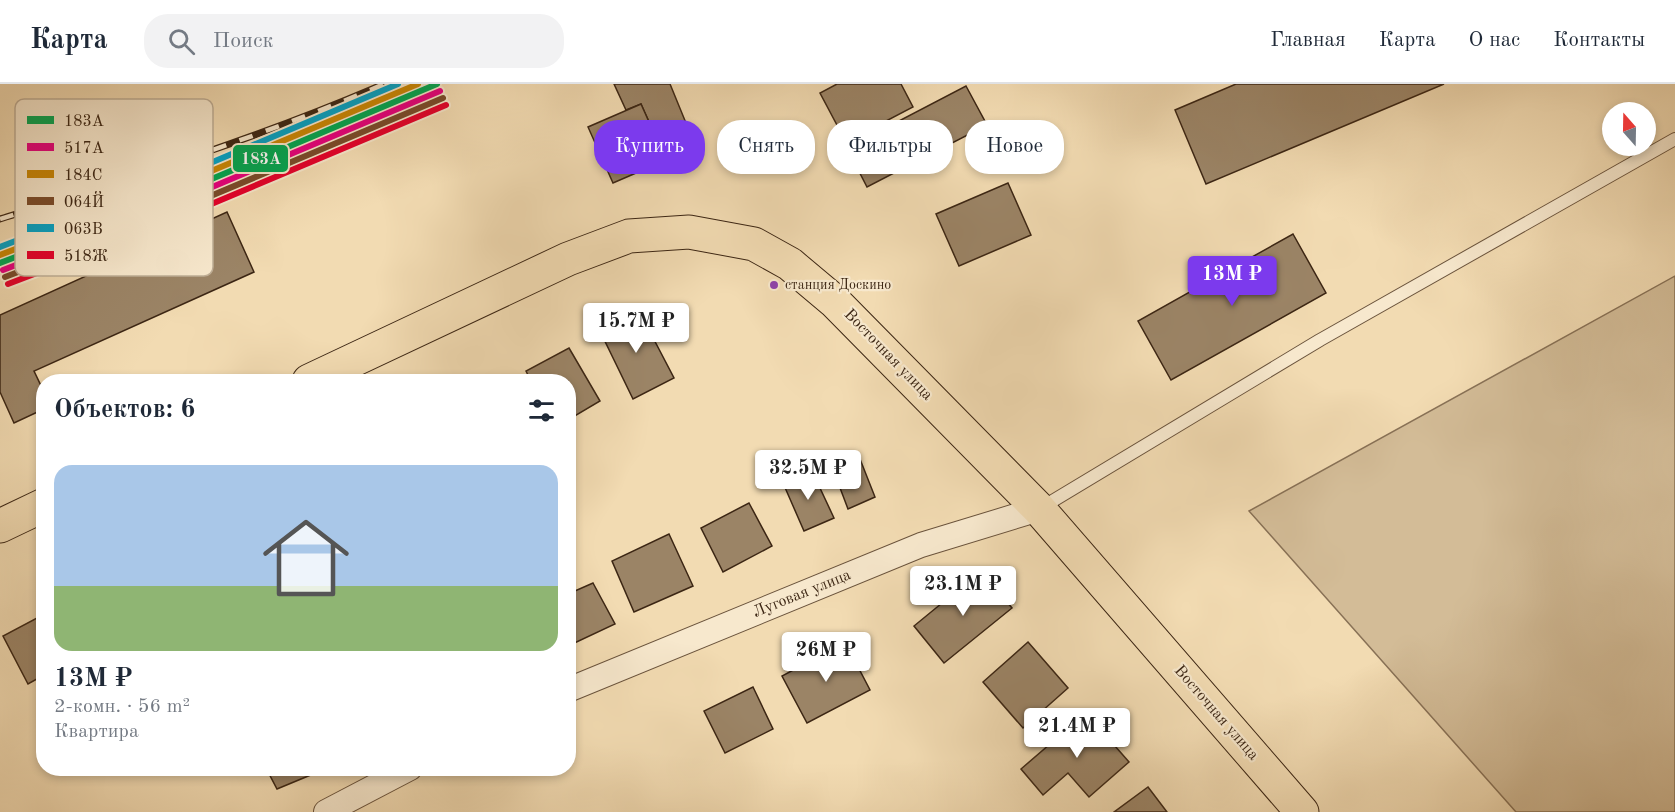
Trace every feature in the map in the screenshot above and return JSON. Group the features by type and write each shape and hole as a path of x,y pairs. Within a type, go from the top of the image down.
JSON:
{"main road":[{"name":"Восточная улица","path":"324,374 568,259 629,236 689,232 754,244 790,264 834,301 1039,509 1302,812"},
{"path":"0,526 36,509"}],"street":[{"name":"Луговая улица","path":"576,687 921,545 1039,509"},
{"path":"326,812 395,776"}],"lane":[{"path":"1039,509 1320,340 1675,139"}],"shaded area":[{"path":"1675,276 1675,812 1516,812 1249,511"}],"building":[{"path":"614,84 670,84 685,120 648,120 641,104 626,110"},
{"path":"837,84 901,84 913,107 888,120 834,120 820,93"},
{"path":"1236,84 1444,84 1206,184 1175,110"},
{"path":"966,86 984,120 965,120 965,136 953,143 953,120 901,120"},
{"path":"641,104 648,120 604,120"},
{"path":"594,124 594,140 588,127"},
{"path":"609,174 634,174 613,183"},
{"path":"860,174 892,174 867,187"},
{"path":"1008,183 1031,235 959,266 936,214"},
{"path":"227,212 254,272 34,371 36,413 14,423 0,392 0,315 86,276 213,276 213,218"},
{"path":"1293,234 1326,293 1171,380 1138,321"},
{"path":"638,309 674,378 633,399 599,329"},
{"path":"569,348 600,401 576,415 576,374 528,374 526,371"},
{"path":"858,454 875,497 848,509 831,464"},
{"path":"812,471 834,518 804,531 783,483"},
{"path":"749,503 772,546 723,572 701,528"},
{"path":"669,534 693,586 634,612 612,561"},
{"path":"981,571 1012,608 944,663 914,626"},
{"path":"593,583 615,624 576,642 576,590"},
{"path":"36,619 36,680 28,684 3,636"},
{"path":"845,642 870,690 807,723 782,676"},
{"path":"1028,642 1068,688 1023,728 983,682"},
{"path":"753,687 773,729 725,753 704,711"},
{"path":"1086,713 1129,762 1089,797 1068,773 1043,795 1021,769"},
{"path":"270,776 308,776 277,789"},
{"path":"1148,787 1167,812 1114,812"}],"railway":[{"path":"213,150 384,84"},
{"path":"0,219 15,214"}],"transit line":[{"name":"063В","path":"213,162 398,84"},
{"name":"184С","path":"213,170 418,84"},
{"name":"183А","path":"213,178 437,84"},
{"name":"517А","path":"213,187 440,91"},
{"name":"064Й","path":"213,195 443,98"},
{"name":"518Ж","path":"213,203 446,105"},
{"name":"063В","path":"0,247 15,241"},
{"name":"184С","path":"0,255 15,249"},
{"name":"183А","path":"0,263 15,257"},
{"name":"517А","path":"3,270 15,265"},
{"name":"064Й","path":"5,277 15,273"},
{"name":"518Ж","path":"8,284 29,276"}],"place":[{"name":"станция Доскино","path":"774,285"}]}
